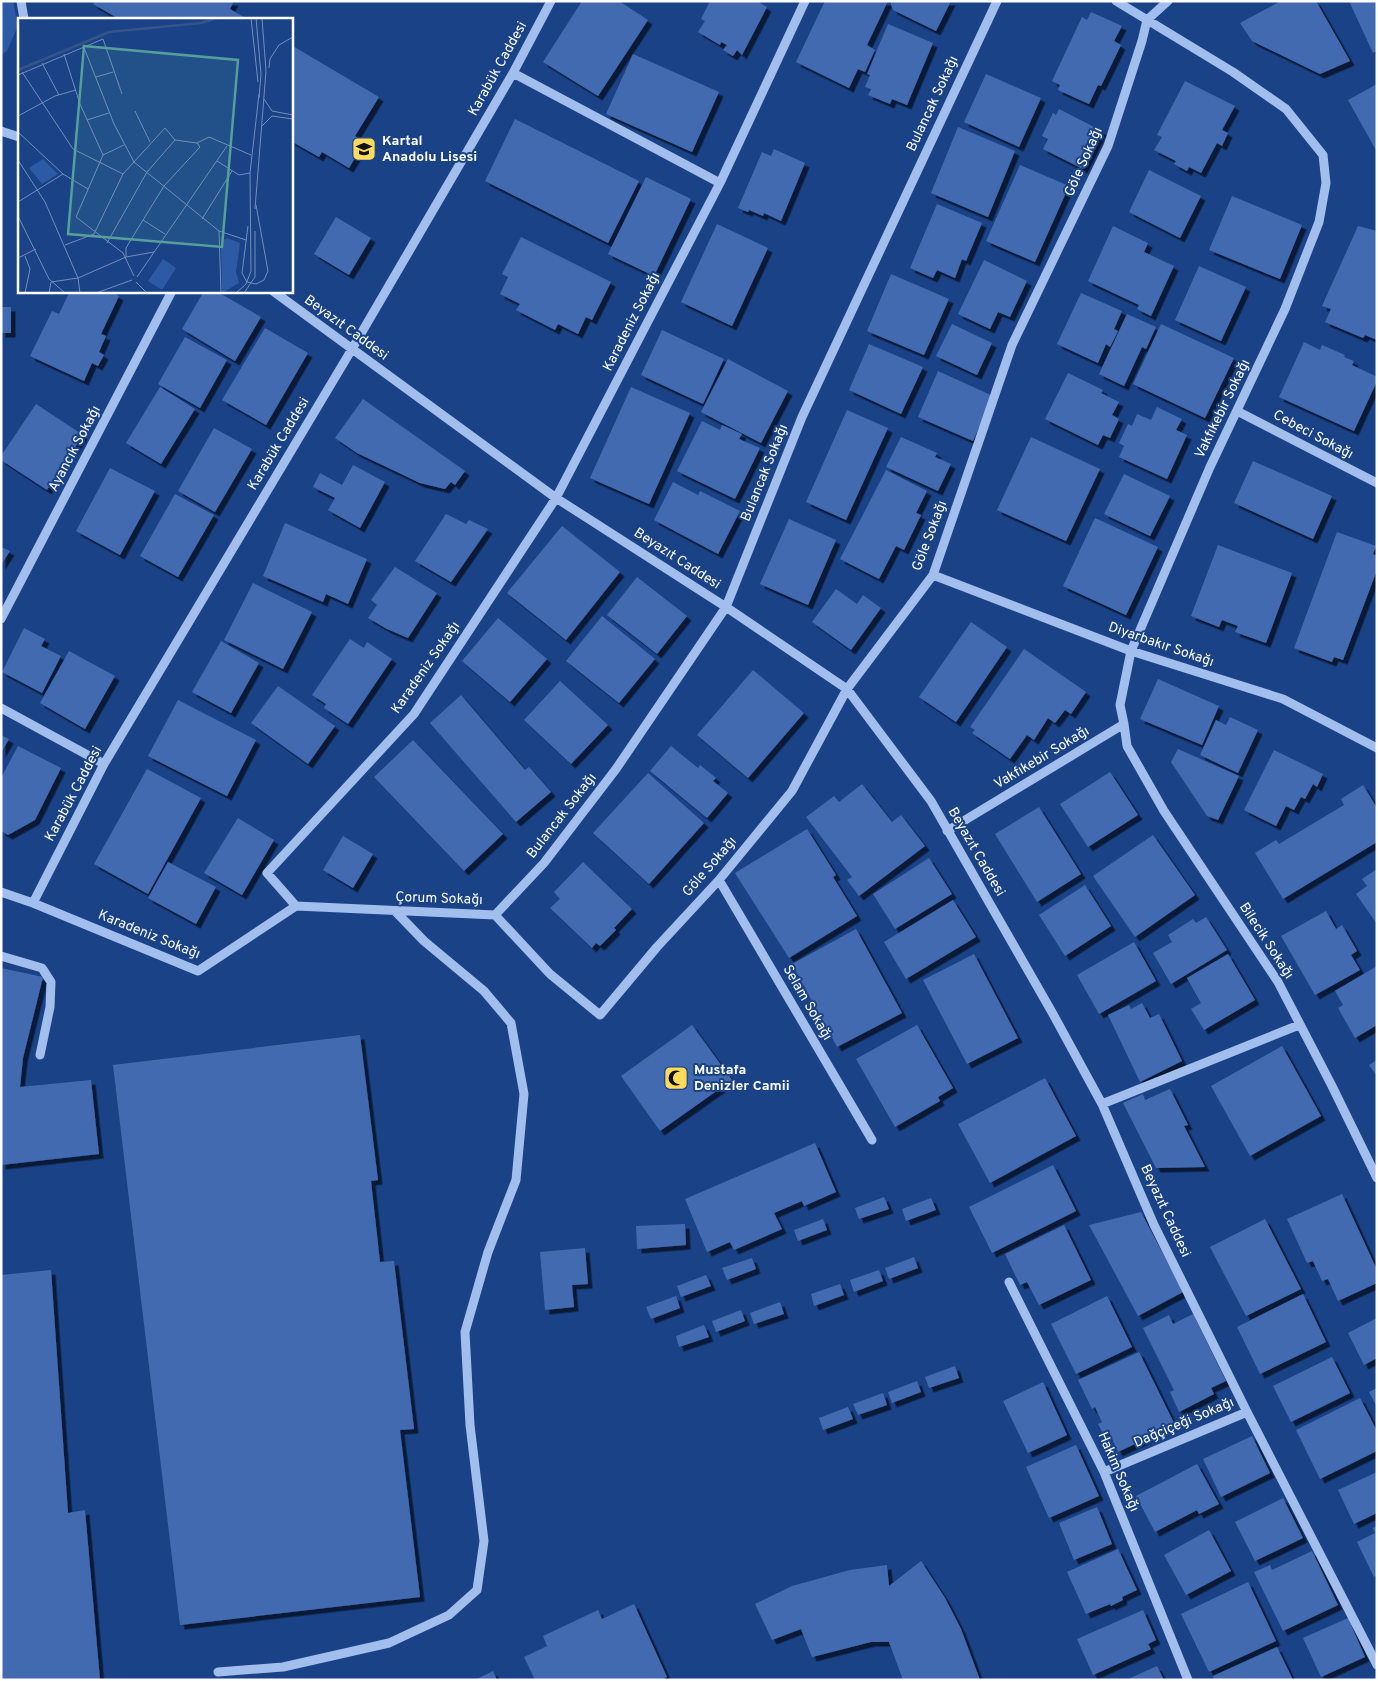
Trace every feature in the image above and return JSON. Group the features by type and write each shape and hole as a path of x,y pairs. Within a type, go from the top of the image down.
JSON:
{"street":[{"path":"21,1 24,18"},
{"name":"Karabük Caddesi","path":"33,903 104,764 352,349 513,73 551,1"},
{"name":"Karadeniz Sokağı","path":"33,903 198,971 296,906 267,873 414,714 556,498 720,183 805,1"},
{"name":"Bulancak Sokağı","path":"494,915 544,863 616,769 726,607 802,418 997,1"},
{"name":"Vakfıkebir Sokağı","path":"947,831 1124,724 1120,706 1131,651 1210,467 1286,309 1319,222 1326,183 1323,155 1286,109 1233,72 1116,1"},
{"path":"1147,20 1168,1"},
{"name":"Göle Sokağı","path":"600,1015 657,948 719,880 792,791 847,689 933,575 1012,345 1108,146 1147,20"},
{"path":"513,73 720,183"},
{"path":"1,131 18,137"},
{"name":"Ayancık Sokağı","path":"1,619 171,292"},
{"name":"Beyazıt Caddesi","path":"274,292 556,498 726,607 847,689 931,801 1053,1014 1102,1104 1154,1225 1247,1412 1377,1665"},
{"name":"Cebeci Sokağı","path":"1237,410 1377,483"},
{"name":"Diyarbakır Sokağı","path":"933,575 1131,651 1283,699 1377,748"},
{"path":"1,708 104,764"},
{"name":"Bilecik Sokağı","path":"1124,724 1127,746 1164,811 1278,982 1377,1178"},
{"name":"Selam Sokağı","path":"719,880 872,1140"},
{"path":"1,892 33,903"},
{"name":"Çorum Sokağı","path":"296,906 494,915 550,974 600,1015"},
{"path":"218,1672 282,1667 389,1643 450,1615 477,1590 484,1541 470,1425 465,1332 488,1252 516,1180 524,1094 511,1023 484,991 424,940 395,911"},
{"path":"1,956 42,968 51,982 50,1007 40,1055"},
{"path":"1102,1104 1299,1025"},
{"name":"Hakim Sokağı","path":"1009,1282 1104,1472 1188,1680"},
{"name":"Dağçiçeği Sokağı","path":"1104,1472 1247,1412"}],"shaded area":[{"path":"1,1 13,1 18,26 7,51 1,55"}],"building":[{"path":"95,1 234,1 230,9 245,18 117,18 93,4"},
{"path":"582,1 619,1 648,20 598,96 543,62"},
{"path":"710,1 761,1 760,3 767,7 742,55 737,50 733,56 723,50 727,45 721,42 720,45 698,32 705,21 701,19"},
{"path":"825,1 888,1 867,45 875,50 865,72 858,69 849,88 796,62"},
{"path":"890,1 951,1 936,31 893,10"},
{"path":"1281,1 1316,1 1350,61 1320,74 1252,41 1240,23"},
{"path":"1349,1 1377,1 1377,51 1373,53"},
{"path":"1091,12 1122,26 1114,41 1121,45 1101,86 1098,85 1089,104 1058,90 1060,85 1052,81 1082,17 1087,20"},
{"path":"888,24 933,43 907,105 892,99 890,104 868,95 871,89 865,87 870,75 867,74"},
{"path":"292,46 379,97 355,136 364,143 349,168 322,152 319,157 292,142"},
{"path":"633,54 719,92 692,152 606,114"},
{"path":"986,74 1041,98 1019,147 964,122"},
{"path":"1185,81 1235,106 1222,130 1228,133 1222,146 1217,143 1201,173 1189,167 1187,171 1174,164 1176,161 1154,150 1162,137 1157,135"},
{"path":"1377,84 1377,152 1348,100"},
{"path":"1059,109 1102,131 1083,169 1043,149 1048,139 1042,136 1053,113 1056,115"},
{"path":"515,119 639,181 608,243 485,181"},
{"path":"958,127 1015,151 988,217 931,193"},
{"path":"774,149 805,163 781,221 764,213 763,216 738,208 762,152 771,156"},
{"path":"1020,165 1069,186 1035,262 986,241"},
{"path":"1149,170 1201,196 1180,238 1129,212"},
{"path":"646,177 691,199 654,276 608,254"},
{"path":"1232,196 1302,225 1280,279 1209,250"},
{"path":"937,204 982,223 966,261 962,259 955,278 937,270 933,278 910,268"},
{"path":"336,217 371,238 349,275 314,254"},
{"path":"717,224 768,248 732,326 681,302"},
{"path":"1113,226 1148,243 1144,252 1174,266 1151,316 1137,309 1139,305 1088,281"},
{"path":"1358,226 1377,231 1377,340 1365,335 1363,338 1325,322 1331,309 1322,306"},
{"path":"521,237 611,282 592,320 586,317 578,334 558,324 555,330 516,310 520,304 500,294 508,277 502,274"},
{"path":"984,260 1027,281 1010,317 998,312 990,329 958,314"},
{"path":"1199,266 1246,287 1221,341 1175,320"},
{"path":"891,274 949,299 924,355 867,331"},
{"path":"70,292 112,292 119,296 101,334 106,336 99,352 104,355 98,366 92,363 84,381 30,356 52,311 59,314"},
{"path":"203,292 218,292 261,317 235,361 182,329"},
{"path":"1081,293 1122,311 1114,329 1118,331 1110,347 1106,344 1098,363 1057,344"},
{"path":"1,307 11,307 11,333 1,333"},
{"path":"1127,314 1156,327 1146,349 1142,347 1124,386 1099,374"},
{"path":"952,324 992,343 977,375 936,356"},
{"path":"1161,324 1234,358 1205,418 1133,384"},
{"path":"265,328 308,353 266,425 222,400"},
{"path":"662,330 724,359 703,404 641,375"},
{"path":"185,337 227,360 200,408 158,384"},
{"path":"1304,342 1320,350 1322,345 1345,355 1344,357 1354,361 1352,365 1377,377 1377,381 1354,431 1279,397"},
{"path":"869,344 923,367 901,414 849,390"},
{"path":"728,359 788,391 761,443 701,412"},
{"path":"938,371 993,396 973,441 918,417"},
{"path":"1068,373 1103,390 1101,393 1119,402 1112,415 1119,419 1110,438 1103,435 1098,445 1045,419"},
{"path":"160,387 195,409 161,464 126,443"},
{"path":"631,387 690,413 649,504 590,478"},
{"path":"363,399 465,471 455,485 451,482 445,489 420,483 357,453 335,438"},
{"path":"36,404 83,435 47,490 1,460 1,456"},
{"path":"1157,407 1182,419 1176,430 1187,435 1167,479 1119,457 1124,446 1119,443 1128,424 1132,426 1137,414 1151,420"},
{"path":"847,410 888,428 846,520 806,502"},
{"path":"702,421 720,430 722,425 742,434 739,439 760,448 735,499 677,471"},
{"path":"214,428 252,449 215,512 178,491"},
{"path":"901,437 937,453 935,457 951,464 938,491 886,467"},
{"path":"1031,437 1100,469 1066,541 997,510"},
{"path":"1253,461 1332,496 1313,539 1234,503"},
{"path":"353,465 385,482 360,528 328,510 335,498 313,487 320,473 342,485"},
{"path":"110,468 155,491 120,555 76,531"},
{"path":"886,470 927,491 916,513 921,515 904,550 896,546 879,579 840,559"},
{"path":"1124,474 1170,496 1150,536 1104,514"},
{"path":"673,482 698,495 700,491 740,511 718,554 654,520"},
{"path":"175,494 214,515 178,577 140,556"},
{"path":"446,514 466,524 469,520 488,529 451,582 415,561"},
{"path":"1095,518 1158,547 1126,615 1063,586"},
{"path":"789,519 836,540 808,605 760,584"},
{"path":"285,523 367,559 348,604 326,594 323,602 263,576"},
{"path":"562,526 620,572 566,640 507,593"},
{"path":"1337,532 1376,546 1373,554 1377,556 1377,570 1343,660 1334,657 1332,662 1294,648"},
{"path":"1218,545 1292,573 1266,643 1235,632 1238,626 1222,620 1219,627 1191,616"},
{"path":"1,547 10,551 1,565"},
{"path":"395,567 437,593 408,638 368,618 377,605 371,600"},
{"path":"637,577 687,616 657,654 607,615"},
{"path":"253,583 312,612 283,669 224,640"},
{"path":"836,589 857,604 863,595 881,608 851,650 812,622"},
{"path":"602,616 655,659 619,703 566,661"},
{"path":"498,618 547,659 510,702 462,661"},
{"path":"971,622 1007,647 956,722 919,697"},
{"path":"24,628 45,639 41,646 61,656 42,693 2,672"},
{"path":"350,639 364,648 367,642 392,659 348,724 324,708 326,704 312,695"},
{"path":"221,641 259,663 231,713 192,692"},
{"path":"1024,649 1086,692 1071,714 1065,710 1055,723 1048,718 1034,740 1027,735 1010,759 972,733 975,730 970,727"},
{"path":"69,651 115,676 85,729 40,703"},
{"path":"753,670 804,713 748,778 697,735"},
{"path":"1158,679 1219,706 1202,745 1140,719"},
{"path":"560,681 608,725 571,764 524,720"},
{"path":"278,686 335,726 308,764 251,723"},
{"path":"461,695 525,770 529,767 551,792 516,822 430,723"},
{"path":"178,700 256,740 227,796 148,756"},
{"path":"1230,717 1258,730 1238,773 1200,755 1216,720 1226,725"},
{"path":"1,735 9,739 1,753"},
{"path":"413,740 503,834 464,871 374,777"},
{"path":"18,746 61,768 35,820 8,835 1,831 1,778"},
{"path":"671,746 698,768 700,765 716,778 713,781 728,793 707,818 650,771"},
{"path":"1178,749 1239,776 1218,820 1207,816 1171,762"},
{"path":"1274,750 1323,774 1317,787 1313,784 1305,799 1301,797 1294,810 1286,806 1276,826 1244,810"},
{"path":"147,769 201,798 148,894 94,864"},
{"path":"1110,772 1138,815 1088,847 1060,804"},
{"path":"648,773 704,823 649,884 593,833"},
{"path":"862,784 892,822 901,815 925,846 859,896 847,880 852,877 806,817 834,796 839,802"},
{"path":"1363,785 1377,808 1377,842 1283,899 1255,853 1276,840 1279,844 1344,805 1341,799"},
{"path":"1039,807 1081,874 1037,902 995,834"},
{"path":"238,818 274,840 242,895 204,873"},
{"path":"807,829 836,875 833,877 857,916 789,958 735,873"},
{"path":"1153,835 1195,895 1135,937 1093,876"},
{"path":"343,836 373,854 353,888 323,870"},
{"path":"929,858 952,894 895,929 873,894"},
{"path":"168,862 216,887 196,924 148,898"},
{"path":"583,862 632,909 614,928 616,930 600,946 596,943 592,948 550,908 560,899 554,892"},
{"path":"1377,869 1377,924 1356,894 1367,886 1362,879"},
{"path":"1085,885 1111,926 1065,956 1039,915"},
{"path":"953,900 976,937 906,979 884,942"},
{"path":"1326,911 1336,929 1342,925 1357,951 1351,955 1360,970 1315,995 1281,936"},
{"path":"1206,917 1227,950 1171,984 1153,953 1172,942 1168,935 1193,919 1196,923"},
{"path":"856,929 902,1013 837,1047 792,964"},
{"path":"1134,942 1156,981 1099,1014 1077,975"},
{"path":"974,954 1018,1038 967,1064 923,980"},
{"path":"1228,954 1255,1000 1204,1030 1191,1009 1201,1003 1187,978"},
{"path":"1377,966 1377,1025 1355,1038 1338,1008 1343,1005 1335,991"},
{"path":"1,968 43,977 23,1058 20,1087 91,1080 99,1154 1,1165"},
{"path":"1142,1003 1150,1018 1159,1014 1182,1061 1140,1082 1108,1015 1129,1005 1131,1009"},
{"name":"Mustafa Denizler Camii","path":"692,1025 732,1080 660,1131 621,1076"},
{"path":"917,1025 953,1088 938,1097 940,1101 895,1127 856,1059"},
{"path":"360,1035 378,1180 371,1181 380,1262 394,1261 414,1429 400,1430 420,1597 180,1625 113,1065"},
{"path":"1282,1046 1321,1116 1250,1156 1211,1086"},
{"path":"1377,1060 1377,1076 1369,1065"},
{"path":"1045,1078 1076,1136 990,1183 958,1124"},
{"path":"1170,1089 1188,1125 1184,1126 1205,1167 1156,1168 1123,1103 1143,1094 1145,1100"},
{"path":"815,1143 836,1192 804,1206 802,1201 774,1213 782,1229 734,1250 730,1242 707,1252 685,1199"},
{"path":"1053,1165 1076,1211 992,1253 969,1207"},
{"path":"1342,1194 1377,1270 1377,1283 1338,1301 1328,1279 1322,1281 1313,1261 1307,1263 1287,1219"},
{"path":"884,1197 889,1209 859,1219 855,1208"},
{"path":"931,1198 936,1210 906,1221 902,1209"},
{"path":"1141,1212 1183,1292 1138,1316 1089,1225"},
{"path":"823,1219 827,1230 798,1241 794,1230"},
{"path":"1265,1219 1301,1289 1246,1316 1210,1247"},
{"path":"685,1224 686,1245 637,1249 636,1226"},
{"path":"1064,1225 1091,1280 1039,1305 1027,1282 1020,1285 1005,1254"},
{"path":"585,1248 588,1284 572,1285 574,1307 545,1310 540,1252"},
{"path":"914,1257 918,1268 889,1279 885,1268"},
{"path":"752,1258 756,1269 727,1280 722,1268"},
{"path":"51,1270 68,1513 85,1510 100,1680 1,1680 1,1275"},
{"path":"879,1270 883,1281 854,1292 850,1280"},
{"path":"706,1275 711,1286 681,1297 677,1286"},
{"path":"840,1284 844,1295 814,1306 811,1294"},
{"path":"1303,1294 1326,1342 1260,1374 1237,1327"},
{"path":"676,1296 680,1308 651,1319 646,1307"},
{"path":"1107,1296 1132,1347 1076,1374 1051,1324"},
{"path":"780,1302 784,1314 754,1324 750,1313"},
{"path":"741,1310 745,1321 716,1332 712,1321"},
{"path":"1193,1314 1226,1381 1211,1388 1214,1394 1179,1412 1170,1392 1174,1390 1143,1328 1169,1315 1173,1324"},
{"path":"1377,1318 1377,1358 1364,1365 1348,1333"},
{"path":"704,1325 709,1337 679,1347 676,1336"},
{"path":"1139,1352 1175,1425 1118,1452 1109,1432 1104,1435 1098,1424 1102,1422 1095,1407 1092,1409 1078,1380"},
{"path":"1332,1357 1350,1393 1291,1422 1273,1386"},
{"path":"955,1366 959,1378 929,1388 925,1377"},
{"path":"917,1381 921,1392 892,1403 888,1392"},
{"path":"1043,1382 1067,1435 1028,1453 1003,1401"},
{"path":"1377,1388 1377,1407 1369,1392"},
{"path":"883,1393 887,1405 858,1415 853,1404"},
{"path":"1360,1398 1377,1431 1377,1451 1320,1479 1296,1430"},
{"path":"848,1407 853,1419 823,1430 819,1418"},
{"path":"1252,1436 1270,1473 1221,1497 1203,1459"},
{"path":"1076,1445 1099,1496 1049,1518 1026,1467"},
{"path":"1197,1464 1219,1504 1199,1514 1197,1510 1155,1532 1136,1496"},
{"path":"1377,1472 1377,1513 1354,1524 1338,1490"},
{"path":"1283,1498 1303,1538 1255,1561 1235,1522"},
{"path":"1097,1507 1112,1544 1074,1560 1059,1523"},
{"path":"1377,1526 1377,1575 1374,1577 1357,1542 1375,1533 1373,1528"},
{"path":"1209,1530 1231,1571 1186,1595 1164,1555"},
{"path":"1118,1549 1137,1590 1122,1597 1123,1600 1111,1606 1110,1604 1086,1614 1067,1572"},
{"path":"1312,1551 1338,1605 1283,1631 1254,1572 1270,1565 1272,1570"},
{"path":"921,1561 945,1598 961,1629 980,1680 903,1680 889,1642 871,1642 812,1657 801,1629 772,1640 755,1604 792,1586 850,1570 887,1565 889,1586"},
{"path":"1248,1582 1276,1641 1209,1672 1181,1614"},
{"path":"634,1604 667,1677 661,1680 535,1680 524,1657 547,1646 543,1636 598,1610 602,1619"},
{"path":"1143,1610 1156,1640 1148,1644 1151,1649 1093,1675 1077,1639"},
{"path":"1348,1618 1365,1657 1321,1677 1303,1638"},
{"path":"1277,1647 1293,1680 1214,1680 1213,1676"},
{"path":"1157,1666 1164,1680 1126,1680"},
{"path":"493,1671 497,1680 475,1680"}],"place":[{"name":"Kartal Anadolu Lisesi","path":"364,149"},
{"name":"Mustafa Denizler Camii","path":"676,1078"}]}
